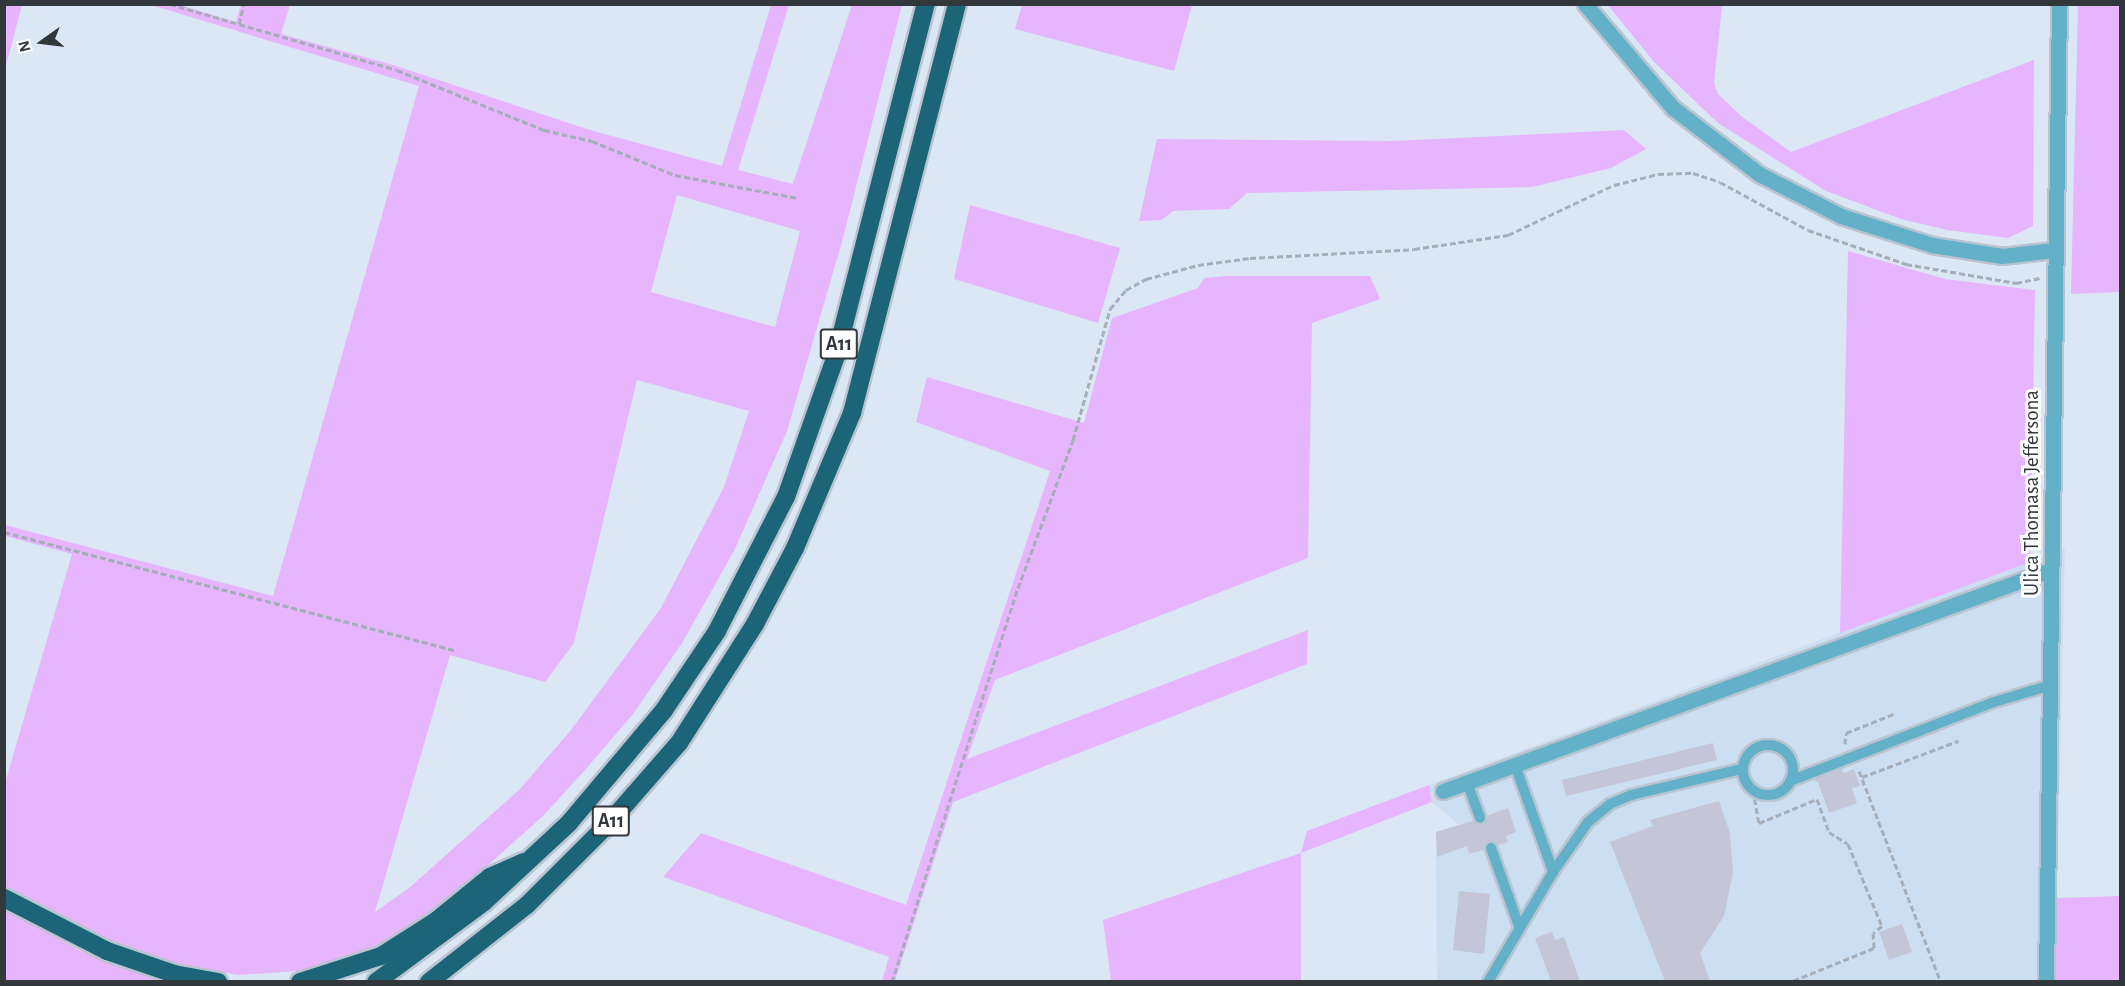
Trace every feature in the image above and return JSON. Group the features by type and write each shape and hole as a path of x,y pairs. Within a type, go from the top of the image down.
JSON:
{"highway":[{"name":"A11","path":"375,981 467,916 534,858 600,788 664,710 717,632 786,497 836,356 926,4"},
{"name":"A11","path":"429,981 527,905 610,822 679,742 755,624 795,548 852,413 957,4"},
{"path":"300,981 381,956 502,870 534,858"},
{"path":"4,898 107,951 174,974 218,981"}],"street":[{"path":"1585,4 1673,108 1759,174 1841,216 1932,245 2002,256 2054,250"},
{"name":"Ulica Thomasa Jeffersona","path":"2046,981 2059,4"},
{"path":"1443,791 2050,570"}],"lane":[{"path":"1742,769 1753,790 1769,795 1777,793 1790,782 2051,685"},
{"path":"1488,981 1553,872 1588,822 1610,804 1631,795 1742,769 1755,748 1776,746 1791,761 1790,782"},
{"path":"1515,765 1553,872"},
{"path":"1467,782 1480,819"},
{"path":"1491,848 1519,926"}],"path":[{"path":"170,4 397,70 544,130 592,141 675,175 798,198"},
{"path":"239,24 244,4"},
{"path":"892,981 1018,588 1073,440 1110,309 1126,290 1146,279 1209,264 1414,249 1508,235 1614,184 1658,174 1693,172"},
{"path":"4,532 456,651"},
{"path":"1896,713 1846,732 1842,738 1862,777 1941,981"},
{"path":"1862,777 1958,741"},
{"path":"1753,790 1759,823 1817,800 1829,832 1848,844 1882,926 1873,933 1874,948 1790,981"}],"shaded area":[{"path":"1022,4 1192,5 1174,71 1015,29"},
{"path":"4,5 22,5 5,69"},
{"path":"151,5 180,5 236,22 241,5 290,5 281,34 393,65 590,130 722,166 771,5 789,5 738,170 793,184 852,5 902,5 843,238 787,431 734,551 682,643 633,714 543,816 450,899 382,946 313,970 238,975 153,959 62,920 5,887 5,783 72,554 5,536 5,525 273,596 419,86","holes":["677,195 800,231 775,327 651,292","637,380 749,411 724,487 661,608 571,730 519,790 409,888 375,912 450,655 545,682 574,643"]},
{"path":"1608,5 1722,5 1714,83 1718,94 1741,116 1791,152 2034,60 2033,226 2008,238 1947,230 1901,219 1826,191 1718,123 1654,62"},
{"path":"2078,5 2120,5 2120,292 2071,294"},
{"path":"1624,130 1646,149 1611,168 1532,187 1247,193 1229,209 1173,211 1162,220 1139,221 1157,139 1392,141"},
{"path":"970,205 1120,248 1098,323 954,279"},
{"path":"1848,251 1945,279 2035,290 2030,562 1840,633"},
{"path":"1370,276 1380,299 1312,323 1308,558 995,680 967,759 1308,630 1307,664 953,802 895,981 882,981 889,957 663,877 701,833 906,905 1050,471 916,422 927,377 1084,423 1112,318 1198,288 1204,278"},
{"path":"2065,549 2055,981 1437,981 1436,832 1459,825 1432,802 1429,785"},
{"path":"1429,785 1432,802 1301,853 1307,831"},
{"path":"1301,853 1301,981 1111,981 1103,920"},
{"path":"2120,896 2120,981 2055,981 2057,898"},
{"path":"5,909 78,950 160,981 5,981"}],"building":[{"path":"1713,743 1717,760 1566,796 1562,780"},
{"path":"1842,769 1844,773 1854,769 1860,786 1852,788 1857,803 1829,813 1818,782 1813,780"},
{"path":"1719,801 1730,833 1733,872 1724,916 1700,953 1710,981 1665,981 1610,842 1653,826 1650,820"},
{"path":"1508,808 1516,832 1506,836 1508,842 1498,845 1489,841 1484,850 1469,854 1467,846 1437,857 1436,832 1473,821 1482,825 1487,816"},
{"path":"1459,891 1490,894 1484,954 1453,950"},
{"path":"1902,924 1912,952 1889,960 1879,932"},
{"path":"1552,932 1555,940 1564,937 1580,981 1551,981 1535,938"}]}
